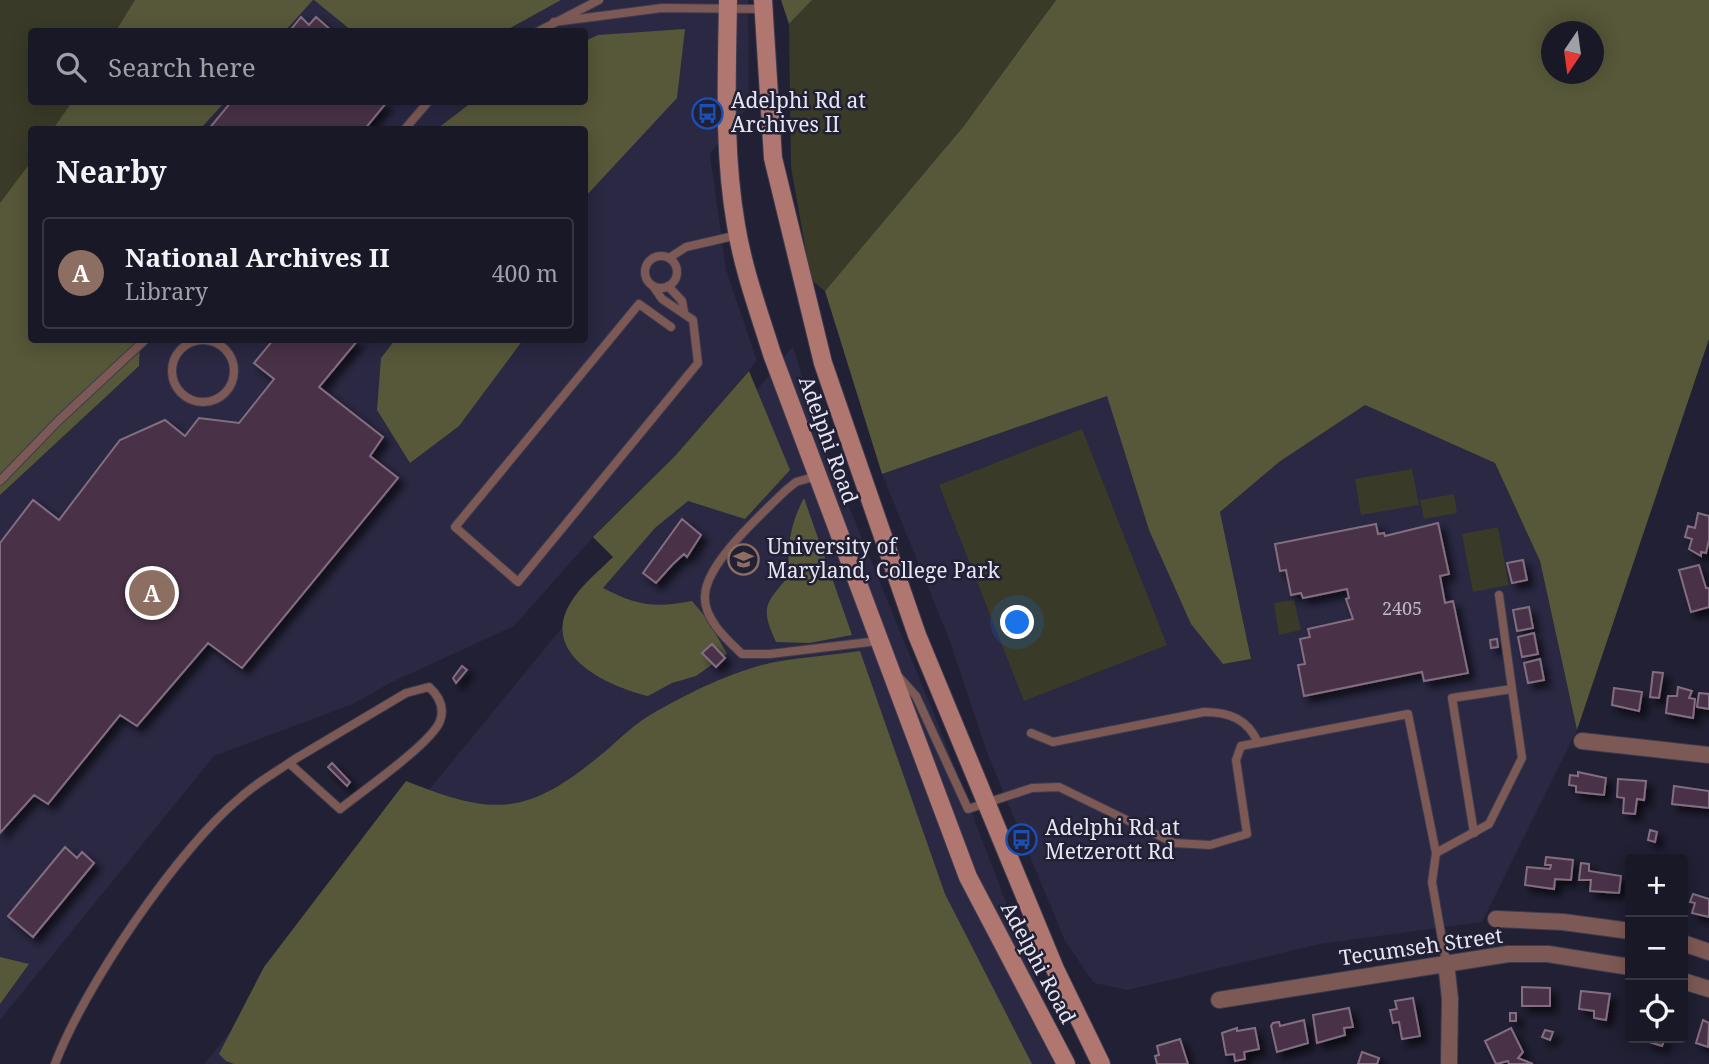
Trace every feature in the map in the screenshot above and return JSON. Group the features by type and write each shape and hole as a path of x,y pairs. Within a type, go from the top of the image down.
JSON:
{"main road":[{"name":"Adelphi Road","path":"728,4 724,94 738,235 772,354 968,877 1063,1061"},
{"name":"Adelphi Road","path":"763,4 772,158 823,363 917,635 1055,969 1101,1064"}],"street":[{"path":"1582,741 1709,755"},
{"name":"Tecumseh Street","path":"1496,919 1563,922 1625,930"},
{"path":"1688,945 1709,953"},
{"name":"Tecumseh Street","path":"1219,1000 1508,954 1548,954 1625,966"},
{"path":"1446,962 1450,999 1449,1064"},
{"path":"1688,983 1709,989"}],"lane":[{"path":"544,28 599,0"},
{"path":"554,22 662,8 763,4"},
{"path":"407,126 425,105"},
{"path":"669,258 686,247 738,235"},
{"path":"668,286 677,274 676,266 669,258 657,256 647,264 645,276 662,299 693,320 698,363 518,582 455,527 639,304 671,327"},
{"path":"653,286 668,286 682,301 684,312"},
{"path":"0,481 59,420 142,343"},
{"path":"190,343 180,350 173,363 172,379 179,392 192,401 207,403 221,398 231,387 235,372 225,343"},
{"path":"817,476 796,482 785,491 723,559 710,578 704,596 709,614 723,636 742,653 770,654 878,642"},
{"path":"1436,853 1489,824 1521,758 1499,595"},
{"path":"886,662 916,696 968,809 1032,788 1059,787 1174,843 1210,845 1247,834 1236,760 1241,746 1408,714 1436,853 1432,882 1446,962"},
{"path":"55,1064 92,990 187,853 241,797 289,763 406,693 429,687 438,696 442,710 440,723 424,741 340,809 289,763"},
{"path":"1474,833 1452,698 1512,689"},
{"path":"1031,733 1053,742 1180,717 1221,712 1249,725 1258,743"}],"shaded area":[{"path":"0,0 748,0 749,106 710,154 726,270 757,361 675,456 593,537 514,626 390,683 353,704 214,756 0,1020"},
{"name":"University of Maryland, College Park","path":"793,346 804,383 803,394 938,724 1045,1005 1074,1064 204,1064"},
{"path":"1107,395 1149,530 1223,664 1251,659 1220,512 1279,462 1365,405 1495,463 1540,561 1577,730 1482,922 1320,944 1128,990 1094,983 1065,941 988,755 949,639 882,474"}],"green space":[{"path":"0,0 168,0 148,28 28,28 28,105 106,105 166,126 28,126 28,334 0,364"},
{"path":"135,0 313,0 288,28 118,28"},
{"path":"314,0 561,0 510,28 348,28"},
{"path":"781,0 812,0 789,24"},
{"path":"812,0 1056,0 963,127 825,291 811,280 791,167 789,24"},
{"path":"1056,0 1709,0 1709,339 1577,730 1540,561 1495,463 1365,405 1279,462 1220,512 1251,659 1223,664 1191,624 1149,530 1107,396 882,474 825,291 963,127"},
{"path":"685,29 677,98 588,194 588,126 441,126 468,105 588,105 588,40 598,35"},
{"path":"70,105 222,105 203,126 55,126"},
{"path":"28,166 28,343 140,343 139,366 0,495 0,203"},
{"path":"393,343 521,343 459,426 410,463 377,410 381,358"},
{"path":"749,371 790,470 745,519 688,501 655,528 603,588 626,599 646,604 692,601 708,620 727,654 696,676 672,683 648,696 630,691 594,674 579,662 568,649 563,633 565,616 575,596 613,557 593,537 675,456"},
{"path":"1082,429 1167,645 1024,701 939,485"},
{"path":"1412,469 1419,505 1361,515 1355,479"},
{"path":"1454,494 1457,513 1424,519 1420,500"},
{"path":"804,498 852,635 809,643 776,642 768,621 768,606 789,576 790,536"},
{"path":"1498,527 1509,585 1473,592 1462,534"},
{"path":"1294,600 1301,630 1279,635 1274,603"},
{"name":"University of Maryland, College Park","path":"860,651 945,894 1032,1064 234,1064 219,1054 264,967 406,781 462,800 485,804 527,800 572,777 647,717 709,685 742,671 775,662"},
{"path":"0,957 29,964 0,1004"}],"building":[{"path":"301,17 309,25 316,17 328,28 292,28"},
{"path":"229,105 385,105 367,126 211,126"},
{"path":"271,343 356,343 319,387 383,437 370,456 398,478 242,668 208,643 137,726 120,715 48,804 34,795 0,833 0,543 33,500 59,520 120,440 165,420 185,436 199,418 239,423 274,379 254,363"},
{"path":"1698,513 1709,516 1709,540 1706,553 1701,552 1701,556 1689,549 1692,539 1685,537 1688,526 1695,528"},
{"path":"682,519 701,535 687,557 684,554 656,583 643,573"},
{"path":"1438,523 1449,574 1440,576 1445,603 1453,601 1468,673 1424,681 1422,672 1304,696 1298,665 1305,664 1300,639 1310,637 1308,629 1353,619 1346,599 1349,598 1347,589 1303,598 1301,593 1291,595 1286,570 1280,571 1275,544 1376,524 1378,534 1384,533 1385,536"},
{"path":"1523,560 1527,580 1512,583 1507,563"},
{"path":"1699,565 1706,588 1709,588 1709,607 1691,612 1679,570"},
{"path":"1529,607 1533,628 1517,631 1513,610"},
{"path":"1534,633 1538,654 1522,657 1518,637"},
{"path":"1497,639 1498,647 1491,648 1490,640"},
{"path":"712,644 725,658 716,667 702,653"},
{"path":"1540,659 1544,680 1528,683 1524,663"},
{"path":"462,666 467,670 456,683 453,678"},
{"path":"1653,672 1663,673 1659,698 1650,697"},
{"path":"1678,687 1692,691 1689,698 1695,699 1693,718 1666,713 1668,696 1677,696"},
{"path":"1614,688 1642,692 1639,711 1612,705"},
{"path":"1699,693 1709,694 1709,709 1697,707"},
{"path":"332,763 350,782 347,786 328,767"},
{"path":"1578,772 1606,778 1604,795 1576,792 1576,786 1569,785 1570,775 1578,776"},
{"path":"1618,779 1646,781 1644,800 1637,799 1635,814 1623,813 1624,798 1617,797"},
{"path":"1674,786 1709,791 1709,808 1672,804"},
{"path":"1650,830 1657,832 1655,842 1648,840"},
{"path":"65,847 77,858 82,852 94,863 33,937 8,916"},
{"path":"1546,857 1573,860 1571,880 1555,879 1554,889 1525,885 1527,867 1550,869 1551,865 1545,865"},
{"path":"1581,863 1589,864 1589,871 1621,876 1619,893 1590,891 1591,880 1579,880"},
{"path":"1693,894 1709,899 1709,917 1692,913 1695,903 1690,902"},
{"path":"1522,987 1550,988 1550,1006 1522,1006"},
{"path":"1581,991 1610,994 1606,1020 1594,1018 1594,1011 1579,1009"},
{"path":"1413,998 1420,1036 1402,1039 1399,1022 1393,1023 1390,1010 1397,1009 1395,1001"},
{"path":"1349,1008 1353,1027 1344,1028 1345,1035 1317,1043 1313,1015"},
{"path":"1510,1013 1516,1013 1516,1021 1510,1021"},
{"path":"1304,1020 1308,1043 1277,1052 1271,1026 1273,1023 1279,1022 1280,1026"},
{"path":"1703,1020 1709,1023 1708,1047 1696,1043"},
{"path":"1237,1028 1237,1031 1255,1028 1259,1049 1244,1052 1245,1059 1235,1061 1234,1054 1226,1055 1222,1033"},
{"path":"1511,1028 1523,1052 1518,1058 1533,1064 1509,1064 1508,1061 1496,1064 1485,1041"},
{"path":"1545,1030 1553,1032 1550,1040 1542,1037"},
{"path":"1180,1039 1188,1064 1157,1064 1157,1046"},
{"path":"1362,1052 1379,1058 1377,1064 1358,1064"}],"place":[{"name":"Adelphi Rd at Archives II","path":"708,113"},
{"name":"University of Maryland, College Park","path":"744,559"},
{"name":"National Archives II","path":"152,593"},
{"name":"Adelphi Rd at Metzerott Rd","path":"1022,840"}]}
